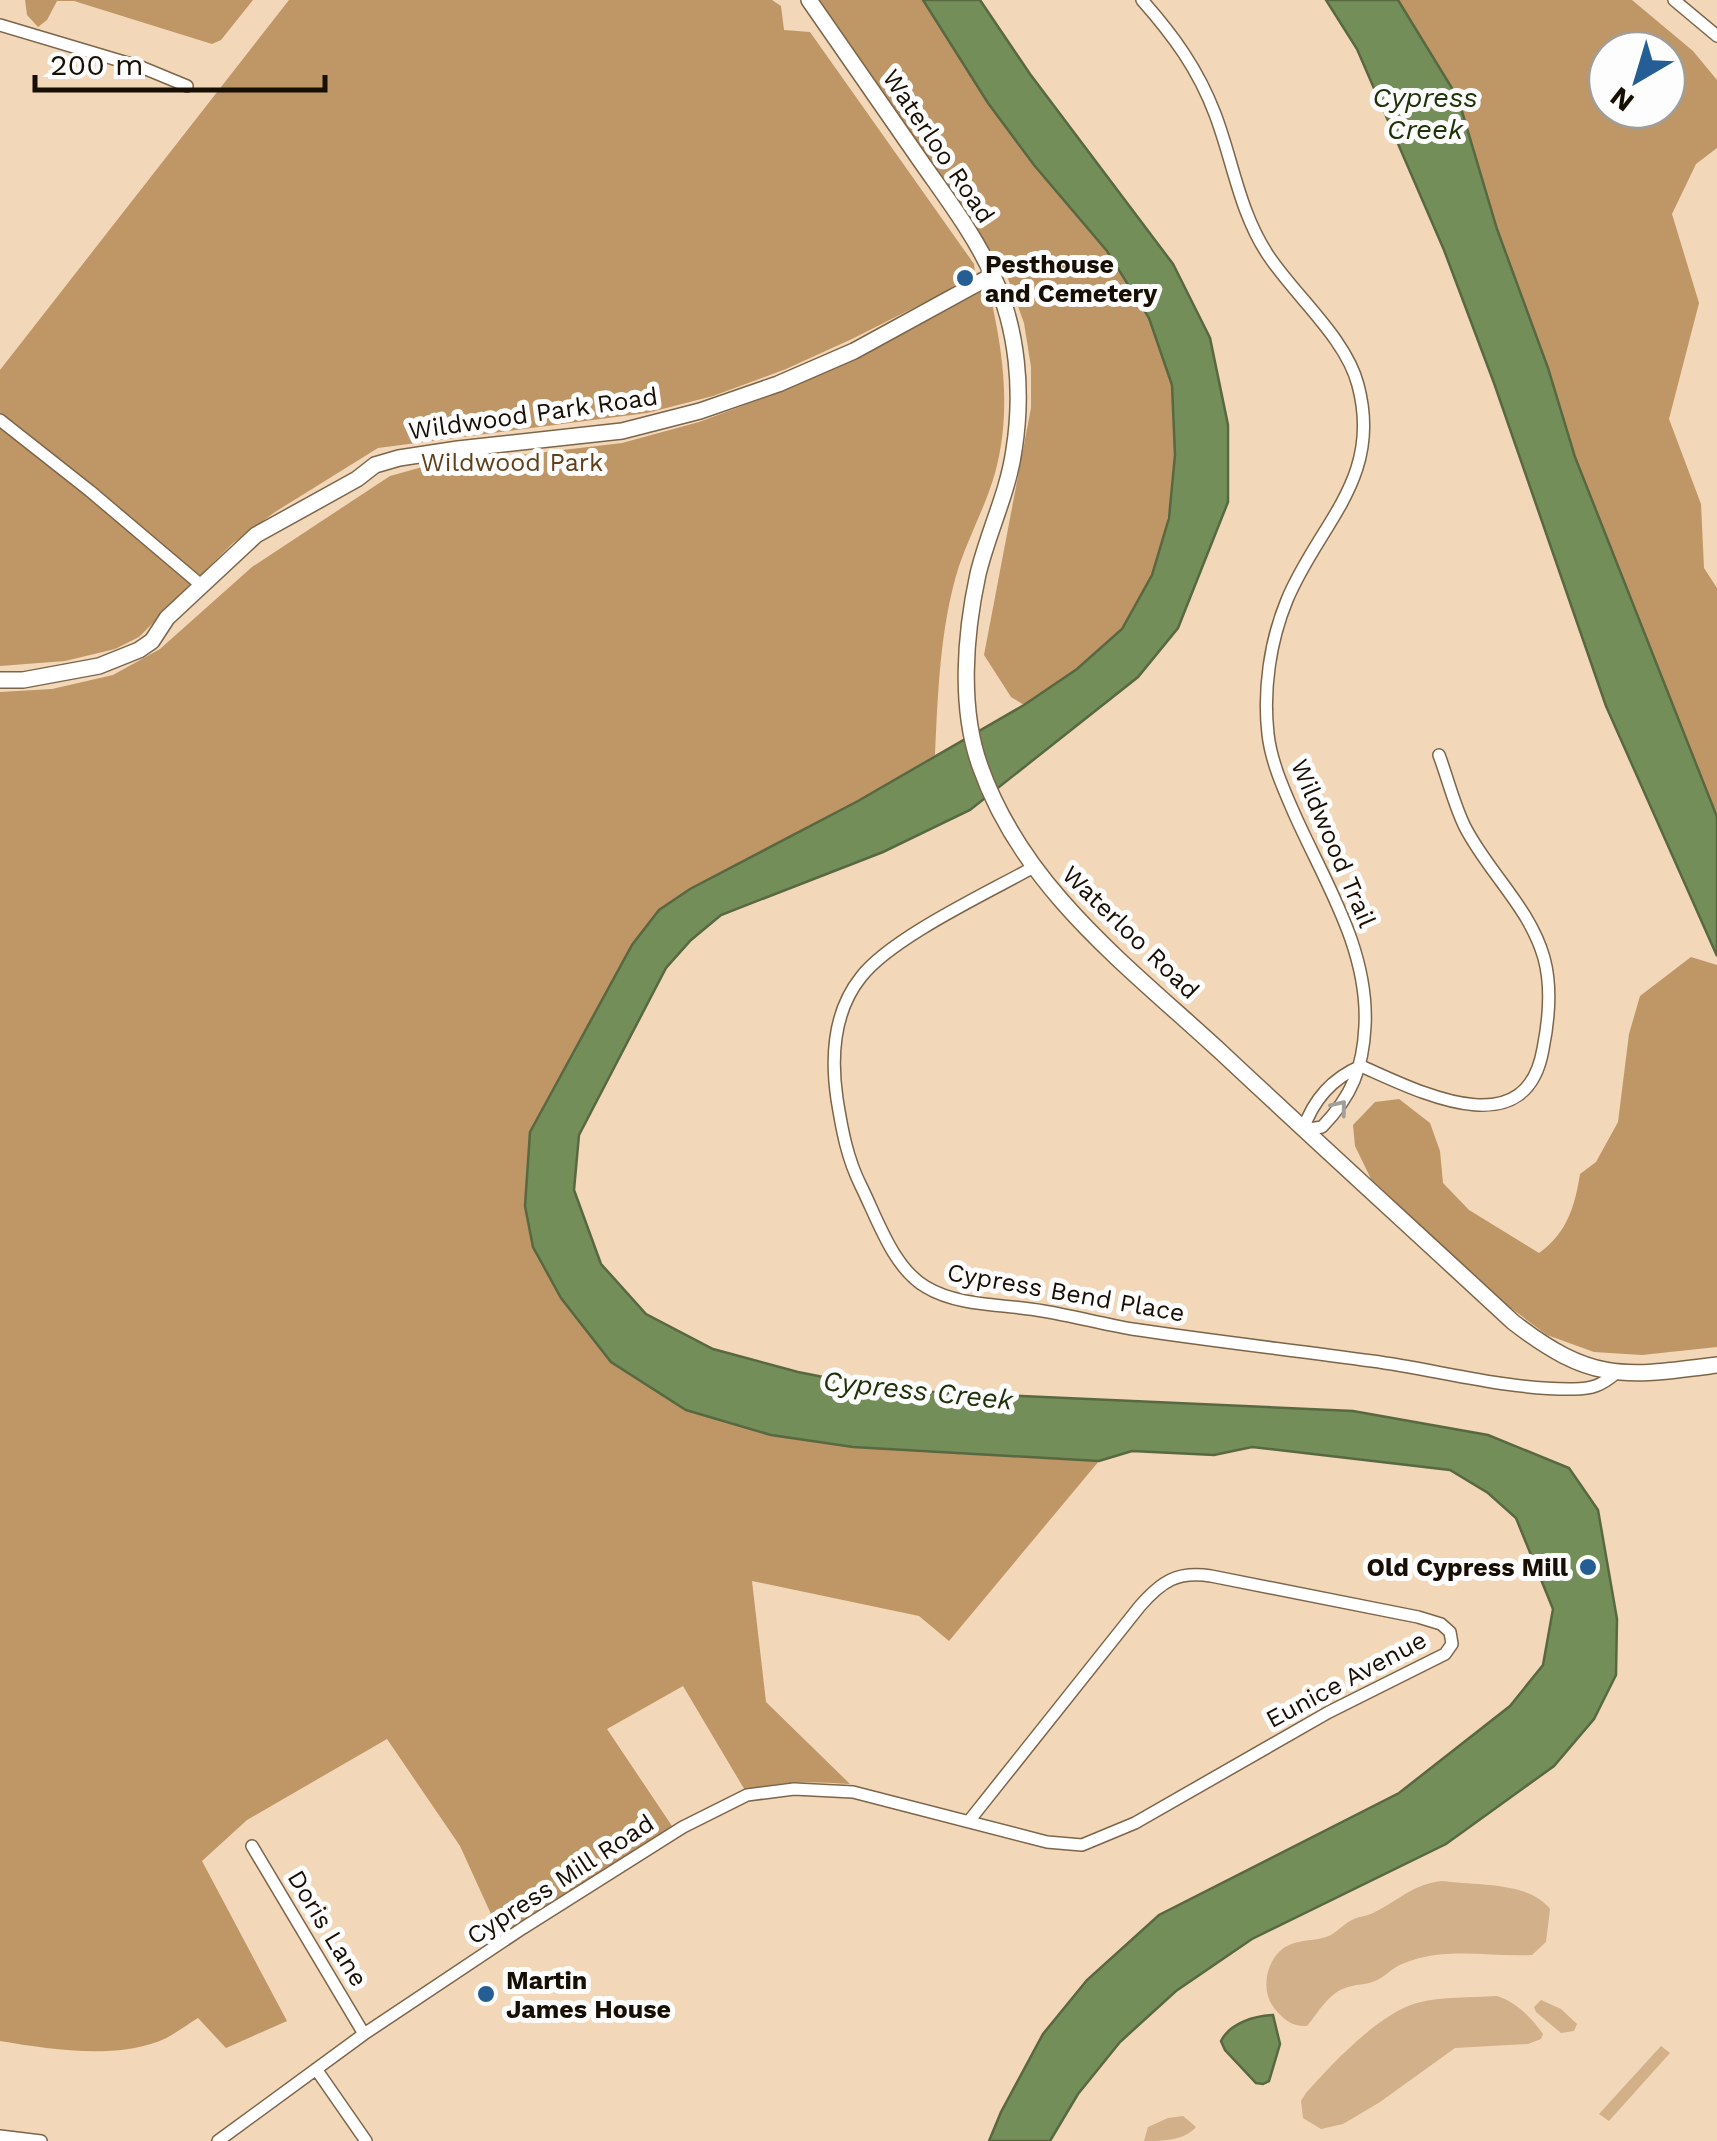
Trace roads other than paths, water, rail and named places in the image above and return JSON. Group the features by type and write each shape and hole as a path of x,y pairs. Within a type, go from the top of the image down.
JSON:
{"street":[{"name":"Waterloo Road","path":"809,0 946,198 993,275 1012,331 1018,418 1005,496 979,573 966,654 978,760 994,803 1032,868 1074,916 1303,1130 1542,1344 1574,1361 1615,1374 1717,1365"},
{"name":"Wildwood Trail","path":"1142,0 1170,30 1197,71 1246,214 1290,288 1335,339 1358,382 1364,422 1361,460 1348,494 1286,601 1272,648 1267,698 1268,736 1279,779 1356,950 1366,997 1361,1066 1352,1090 1322,1126 1303,1130"},
{"path":"1674,0 1717,36"},
{"path":"0,25 141,67 187,86"},
{"name":"Wildwood Park Road","path":"0,680 99,666 139,650 152,641 167,618 256,535 357,480 375,466 458,449 622,431 700,411 778,384 854,351 993,275"},
{"path":"0,420 201,585"},
{"path":"1303,1130 1309,1112 1339,1076 1361,1066 1433,1097 1490,1106 1513,1100 1541,1063 1549,992 1544,958 1530,925 1466,828 1439,756"},
{"name":"Cypress Bend Place","path":"1032,868 876,960 848,999 836,1033 832,1069 843,1138 854,1171 892,1248 921,1285 952,1297 1129,1328 1536,1386 1594,1388 1615,1374"},
{"name":"Eunice Avenue","path":"1176,1576 1211,1576 1400,1614 1441,1624 1450,1632 1452,1644 1444,1654 1329,1712 1104,1838 1070,1846 969,1820 1140,1606 1156,1588 1176,1576"},
{"name":"Cypress Mill Road","path":"218,2141 364,2034 662,1840 747,1796 794,1789 853,1792 969,1820"},
{"name":"Doris Lane","path":"252,1846 364,2034"},
{"path":"316,2070 366,2141"},
{"path":"0,2136 41,2141"}],"water":[{"name":"Cypress Creek","path":"923,0 980,0 1030,74 1173,264 1210,338 1228,425 1228,502 1178,628 1138,677 970,810 883,852 721,915 666,968 579,1135 574,1190 601,1264 646,1314 713,1349 798,1372 889,1390 1353,1411 1488,1435 1569,1468 1598,1510 1617,1619 1616,1675 1594,1719 1554,1766 1446,1844 1252,1939 1176,1991 1120,2042 1078,2094 1050,2141 989,2141 1043,2034 1087,1980 1159,1915 1399,1793 1510,1706 1543,1665 1553,1609 1516,1518 1488,1493 1450,1470 1252,1447 1214,1455 1132,1451 1099,1461 853,1447 771,1435 686,1410 611,1362 561,1298 533,1247 525,1206 530,1132 632,945 659,910 690,889 858,801 1024,705 1077,669 1122,629 1152,575 1169,518 1175,455 1172,385 1149,318 1107,251 1034,165 988,103"},
{"name":"Cypress Creek","path":"1326,0 1398,0 1458,98 1497,229 1548,368 1575,457 1717,817 1717,956 1606,706 1444,250 1357,49"},
{"path":"1273,2015 1280,2044 1269,2081 1256,2083 1221,2041 1230,2029 1243,2022"}],"place":[{"name":"Pesthouse and Cemetery","path":"965,278"},
{"name":"Old Cypress Mill","path":"1588,1567"},
{"name":"Martin James House","path":"486,1994"}],"park label":[{"name":"Wildwood Park","path":"512,462"}]}
